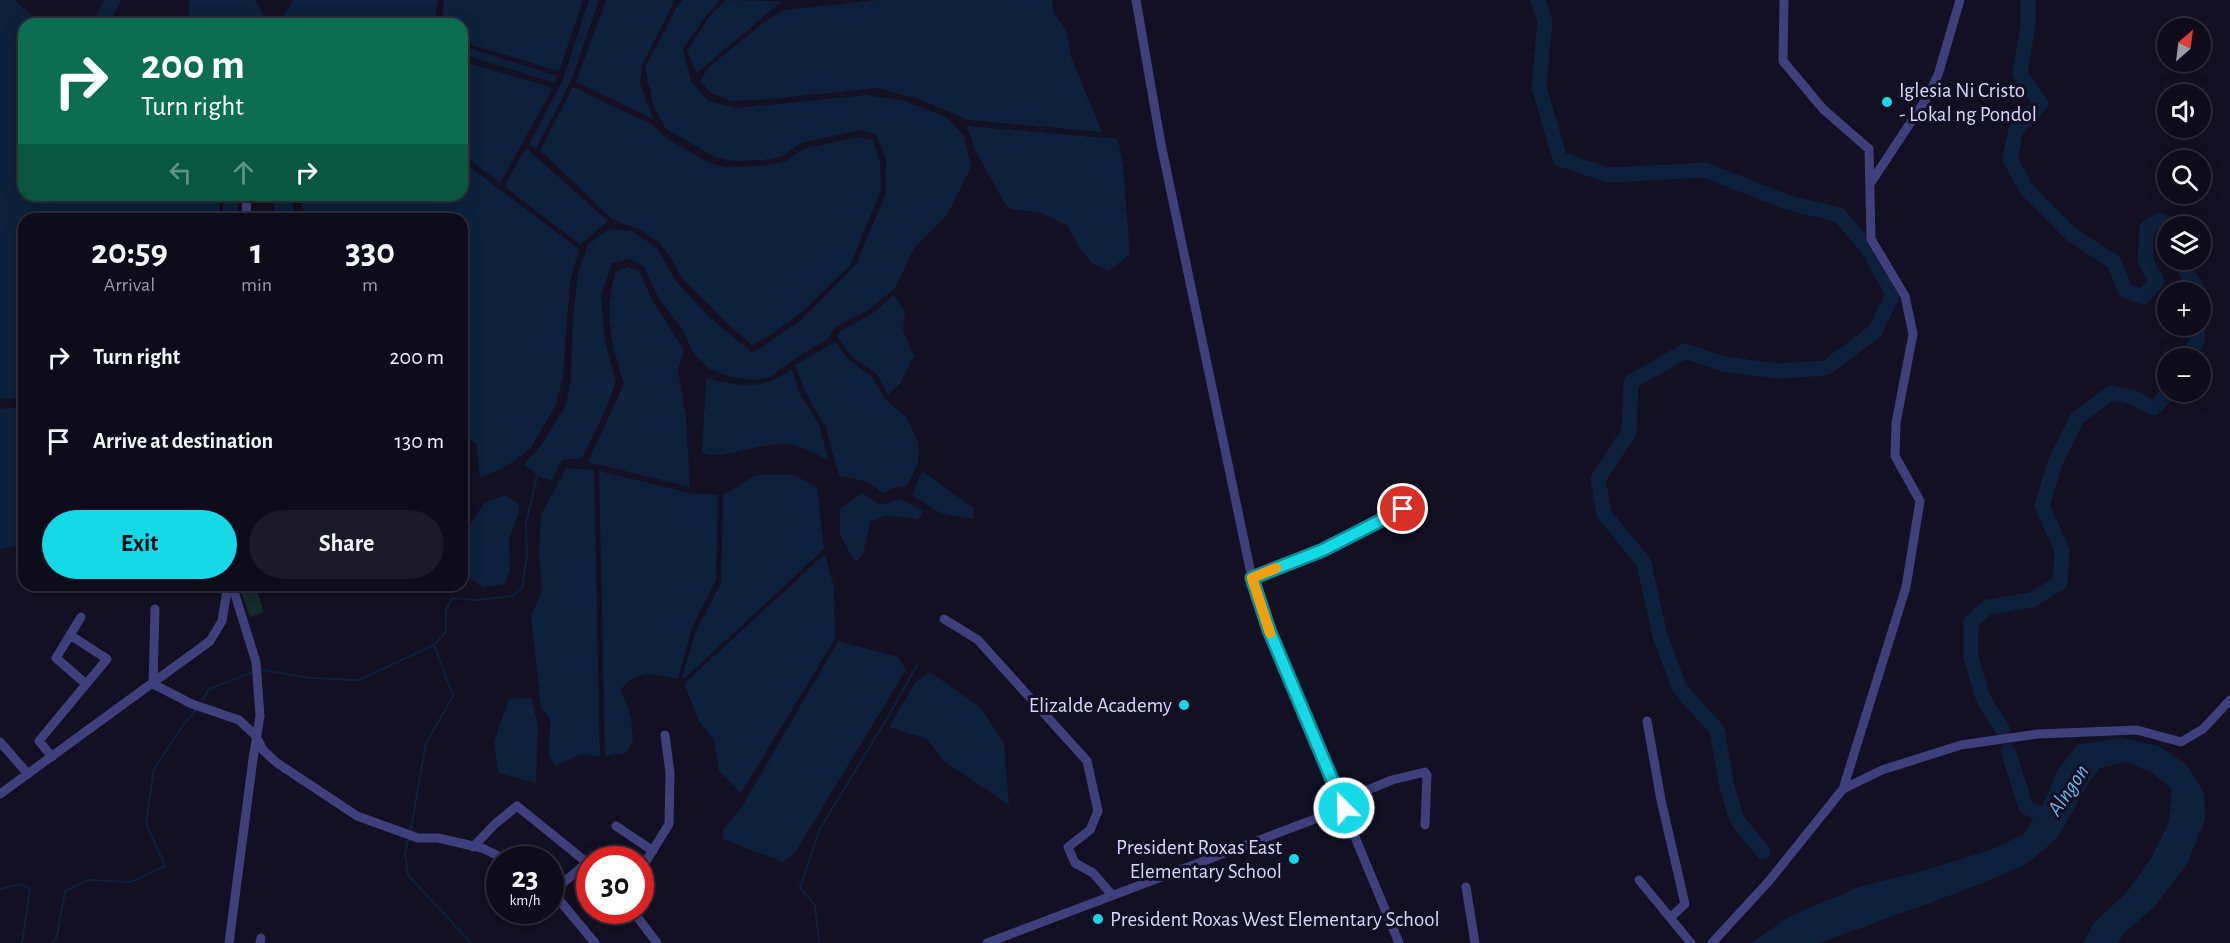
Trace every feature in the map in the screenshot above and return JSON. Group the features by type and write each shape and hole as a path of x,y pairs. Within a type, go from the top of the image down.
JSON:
{"street":[{"path":"1136,0 1161,144 1252,578 1269,630 1399,943"},
{"path":"1712,943 1769,881 1843,789 1906,587 1920,501 1895,456 1896,423 1913,334 1905,296 1871,239 1869,148 1823,109 1783,61 1785,0"},
{"path":"1870,184 1926,99 1938,75 1959,0"},
{"path":"1252,578 1323,550 1403,509"},
{"path":"0,794 210,641 222,621 227,591"},
{"path":"230,943 260,716 256,662 234,591"},
{"path":"153,684 155,609"},
{"path":"81,616 56,658 86,684"},
{"path":"944,619 978,640 1087,761 1098,811 1090,830 1068,847 1075,863 1093,873 1112,896"},
{"path":"52,757 39,741 107,659 70,635"},
{"path":"153,684 192,704 239,720 256,736 263,750 277,763 357,816 418,838 438,838 486,850"},
{"path":"1843,789 1882,770 1961,745 2027,736 2137,730 2181,742 2203,729 2230,700"},
{"path":"1647,721 1661,801 1684,904 1671,917"},
{"path":"654,848 669,824 670,773 665,735"},
{"path":"0,742 28,774"},
{"path":"987,943 1000,941 1342,805 1392,780 1425,772 1427,775 1425,825"},
{"path":"473,847 495,824 517,806 576,854"},
{"path":"616,826 647,846"},
{"path":"1639,880 1691,943"},
{"path":"1466,887 1475,943"},
{"path":"564,905 595,943"},
{"path":"643,924 657,943"}],"green space":[{"path":"241,591 257,591 264,612 250,617"}],"water":[{"path":"0,0 14,0 36,18 18,18 18,201 220,201 220,213 18,213 18,398 0,399"},
{"path":"189,0 255,0 266,18 189,18"},
{"path":"293,0 438,0 435,18 282,18"},
{"path":"444,0 583,0 559,71 468,44 468,18 442,18"},
{"path":"589,0 599,0 571,81 536,149 529,144 562,82"},
{"path":"606,0 673,0 674,2 642,65 640,83 653,119 576,82"},
{"path":"683,0 720,0 683,49 691,81 708,101 736,108 866,95 905,101 946,117 964,136 971,167 947,215 914,248 895,288 869,310 834,328 828,339 770,377 752,380 731,377 709,369 693,353 683,330 658,297 644,267 629,259 612,263 601,295 605,341 616,382 582,458 562,460 551,481 537,475 524,464 542,444 566,405 571,377 573,319 578,273 588,244 609,229 632,231 657,248 675,280 708,316 753,353 801,320 856,264 886,193 886,160 876,134 860,130 801,143 783,156 765,160 732,161 715,157 666,129 653,105 645,67 678,5"},
{"path":"726,0 782,1 697,73 687,51 709,17"},
{"path":"879,0 1052,0 1054,13 1066,30 1071,57 1102,132 969,120 916,98 876,88 731,101 711,93 700,81 709,67 767,20 784,10"},
{"path":"468,48 557,76 555,83 468,56"},
{"path":"468,63 553,88 500,183 468,159"},
{"path":"573,87 653,125 666,138 708,162 724,167 762,166 785,162 803,149 857,137 873,140 880,161 881,190 850,266 802,312 769,336 752,345 682,278 660,243 639,229 612,219 540,150"},
{"path":"967,126 1118,139 1123,165 1130,254 1109,271 1093,264 1081,250 1067,225 1040,212 1007,207 975,150"},
{"path":"526,148 608,221 580,245 504,186"},
{"path":"468,166 579,249 570,282 563,376 556,404 531,448 508,465 480,478 476,444 468,438 468,213 304,213 301,201 468,201"},
{"path":"273,201 292,201 295,213 275,213"},
{"path":"628,267 639,270 652,300 684,350 678,370 686,418 690,487 588,462 624,384 612,341 609,314 616,271"},
{"path":"894,295 905,312 903,330 914,356 899,385 888,395 877,374 851,356 837,336 840,331 872,314"},
{"path":"835,342 849,360 872,377 886,400 906,417 919,444 918,463 907,486 893,488 883,494 868,483 839,476 826,428 806,393 795,365"},
{"path":"792,370 801,396 819,424 828,460 801,447 785,444 761,446 726,454 702,453 706,378 731,384 750,385 769,381"},
{"path":"18,408 18,545 0,549 0,409"},
{"path":"566,468 594,470 600,757 580,754 555,766 549,754 550,718 541,708 531,616 542,591 539,553 541,515"},
{"path":"599,471 690,493 718,495 716,580 692,627 678,679 647,674 627,682 621,689 631,717 633,741 626,753 605,756"},
{"path":"922,471 975,509 972,519 942,514 912,495"},
{"path":"756,475 794,475 817,487 824,549 685,678 682,677 696,631 721,583 723,495"},
{"path":"862,493 880,505 901,499 923,511 918,519 886,515 870,522 863,555 855,562 840,535 840,509"},
{"path":"505,495 519,504 519,512 509,538 510,571 504,584 483,587 468,577 468,536 472,522 484,503"},
{"path":"825,554 834,588 835,639 741,793 719,771 714,740 699,721 685,686 688,680"},
{"path":"838,641 898,657 906,670 794,854 783,862 723,839 723,830 743,805"},
{"path":"930,672 980,707 1004,743 1009,805 944,761 927,739 889,727 915,683"},
{"path":"531,698 538,726 536,783 498,773 494,741 509,699"},
{"name":"Alngon","path":"2121,738 2159,746 2187,765 2204,793 2205,820 2187,864 2154,907 2123,934 2118,943 2083,943 2094,923 2127,892 2152,857 2169,823 2172,789 2152,773 2126,762 2100,768 2057,838 2027,864 1970,888 1820,943 1751,943 1790,916 1862,886 1929,869 1993,849 2024,834 2043,804 2059,768 2077,745"}],"waterway":[{"path":"103,18 113,0"},
{"path":"1538,0 1545,21 1539,87 1560,159 1608,175 1705,170 1786,202 1839,215 1867,247 1893,294 1875,331 1826,368 1777,371 1723,364 1685,351 1631,382 1629,432 1598,479 1604,514 1644,563 1660,636 1680,689 1717,730 1727,787 1737,820 1763,852"},
{"path":"2028,0 2028,26 2020,74 2041,104 2016,130 2010,159 2027,190 2072,235 2114,262 2125,290 2143,297 2157,281 2145,260 2147,228 2157,222"},
{"path":"230,213 231,201"},
{"path":"2185,270 2193,282"},
{"path":"2193,348 2197,336"},
{"path":"2003,731 1983,698 1971,657 1971,622 1988,607 2031,600 2060,583 2062,550 2042,506 2055,463 2077,418 2111,393 2132,397 2154,408 2160,402"},
{"path":"258,671 310,678 359,680 434,645 446,632 446,610 452,598 478,600 512,596 522,588 527,555 526,524 537,475"},
{"path":"410,834 426,743 453,696 434,645"},
{"path":"819,943 815,905 800,888 820,829 917,665"},
{"path":"201,703 209,689 253,672"},
{"path":"53,943 57,936 65,891 88,880 131,882 165,866 146,823 154,769 183,725 198,708"},
{"name":"Alngon","path":"2008,751 2026,807 2051,819"},
{"path":"408,839 405,854 408,875 471,943"},
{"path":"0,889 20,884 30,889 22,943"}],"slow traffic":[{"path":"1270,633 1252,578 1276,568"}],"place":[{"name":"Iglesia Ni Cristo - Lokal ng Pondol","path":"1887,102"},
{"name":"Elizalde Academy","path":"1184,705"},
{"name":"President Roxas East Elementary School","path":"1294,859"},
{"name":"President Roxas West Elementary School","path":"1098,919"}],"route":[{"path":"1344,808 1269,630 1252,578 1323,550 1403,509"}]}
